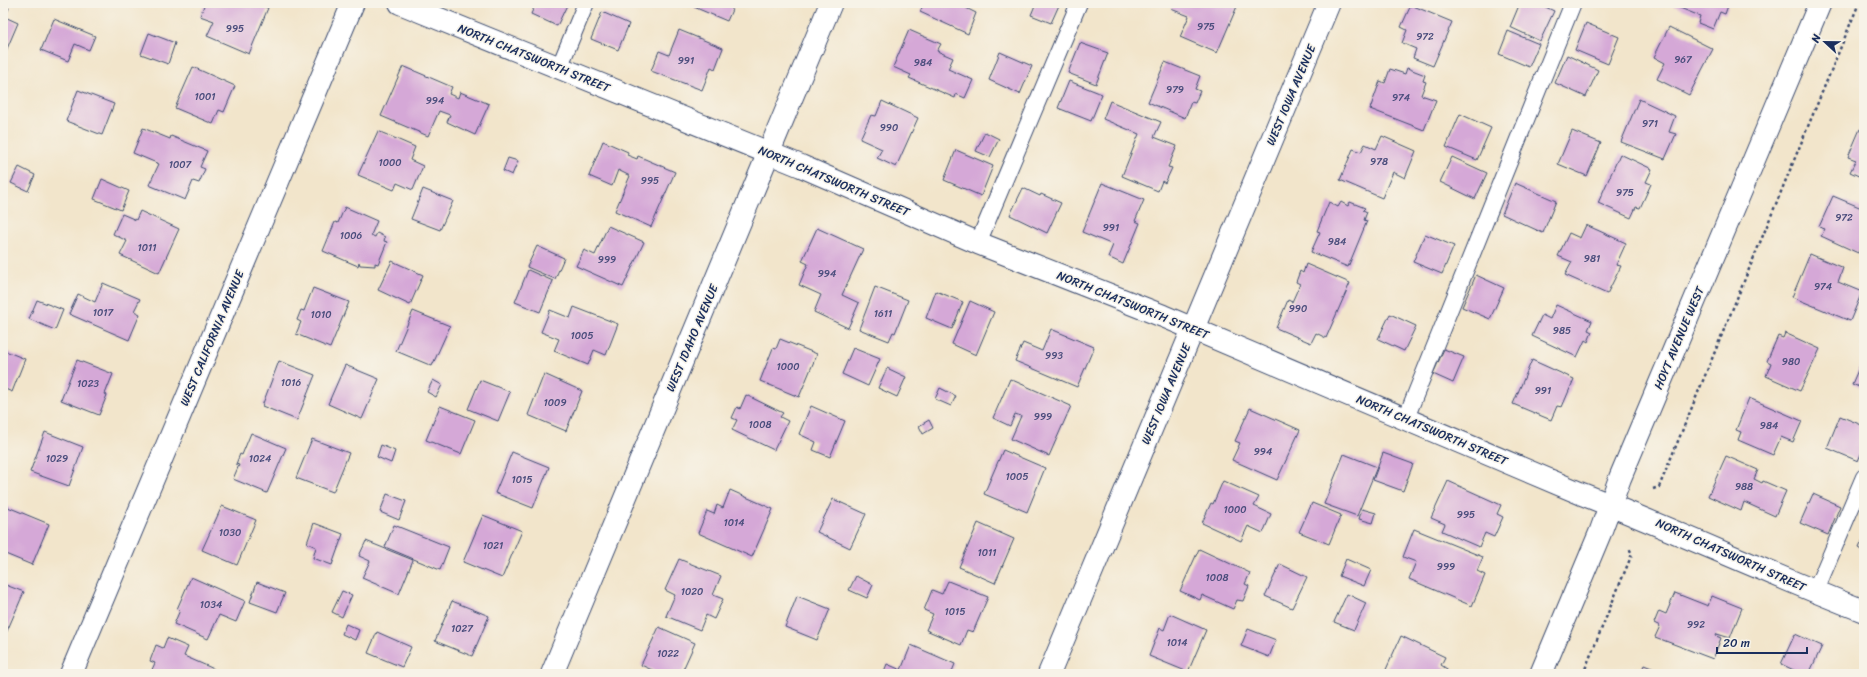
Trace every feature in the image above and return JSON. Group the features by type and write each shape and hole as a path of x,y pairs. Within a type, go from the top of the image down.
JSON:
{"street":[{"name":"WEST CALIFORNIA AVENUE","path":"71,674 353,3"},
{"name":"NORTH CHATSWORTH STREET","path":"400,3 769,153 978,243 1193,329 1648,520 1815,592 1864,611"},
{"name":"WEST IDAHO AVENUE","path":"552,674 831,3"},
{"name":"WEST IOWA AVENUE","path":"1049,674 1329,3"},
{"name":"HOYT AVENUE WEST","path":"1541,674 1620,478 1820,3"}],"lane":[{"path":"559,68 586,3"},
{"path":"978,243 1079,3"},
{"path":"1406,418 1573,3"},
{"path":"1815,592 1864,477"}],"path":[{"path":"1653,489 1659,487 1662,480 1859,3"},
{"path":"1583,674 1632,554 1629,548"}],"building":[{"path":"205,3 256,3 268,8 249,54 207,36 214,21 200,16"},
{"path":"536,3 545,5 546,3 568,3 557,26 531,14"},
{"path":"696,3 735,3 727,21 694,7"},
{"path":"924,3 968,3 966,8 976,13 968,34 920,12"},
{"path":"1036,3 1060,3 1051,23 1031,15"},
{"path":"1173,3 1238,4 1217,53 1180,37 1189,16 1171,9"},
{"path":"1520,3 1537,3 1554,11 1540,41 1510,27"},
{"path":"1670,3 1729,3 1725,14 1720,12 1713,29 1698,23 1700,16"},
{"path":"1411,5 1452,22 1433,66 1413,58 1416,49 1402,43 1407,30 1401,27"},
{"path":"3,6 9,8 5,17 18,23 3,58"},
{"path":"602,12 629,24 618,50 591,39"},
{"path":"54,19 95,36 89,50 75,44 68,61 41,50"},
{"path":"1586,23 1619,37 1608,64 1575,50"},
{"path":"1669,27 1713,49 1689,95 1657,79 1665,63 1654,57"},
{"path":"679,30 723,48 715,69 711,67 702,90 651,71 659,51 669,55"},
{"path":"909,30 941,44 937,51 953,58 948,69 973,80 965,98 956,94 955,98 909,78 911,75 893,67"},
{"path":"1508,31 1539,44 1529,67 1499,54"},
{"path":"149,33 175,43 168,64 141,54"},
{"path":"1080,43 1108,53 1096,84 1068,73"},
{"path":"1000,52 1032,66 1020,94 989,80"},
{"path":"1567,55 1598,70 1586,97 1555,83"},
{"path":"1165,62 1200,76 1195,89 1200,91 1195,103 1191,102 1185,118 1148,102"},
{"path":"403,66 452,87 449,94 458,98 460,92 489,104 475,135 447,122 450,115 439,111 428,136 381,116"},
{"path":"193,67 235,86 224,112 219,110 213,124 175,108"},
{"path":"1407,68 1425,75 1423,81 1426,82 1421,95 1436,100 1424,130 1370,109 1380,81 1385,83 1390,69 1405,74"},
{"path":"1069,81 1102,94 1091,121 1058,108"},
{"path":"78,90 114,104 102,135 66,121"},
{"path":"1639,99 1675,116 1669,132 1676,134 1665,159 1621,142"},
{"path":"882,101 918,118 896,167 877,158 882,149 860,139 871,115 876,116"},
{"path":"1110,101 1161,122 1154,137 1177,146 1168,167 1172,168 1165,183 1162,181 1158,191 1122,176 1139,134 1103,119"},
{"path":"1460,114 1491,128 1477,160 1446,147"},
{"path":"143,128 170,139 171,136 207,151 200,167 205,169 199,183 193,181 185,200 149,185 159,164 133,153"},
{"path":"1860,129 1864,130 1864,184 1861,182 1863,178 1850,172 1856,160 1848,157"},
{"path":"378,131 415,147 410,160 423,166 413,190 397,183 394,190 358,175"},
{"path":"1572,131 1601,143 1587,176 1558,164"},
{"path":"985,132 999,139 990,157 976,151"},
{"path":"1382,136 1416,151 1405,178 1393,172 1382,198 1340,180 1353,149 1361,152 1365,144 1376,149"},
{"path":"603,141 628,152 627,155 637,159 638,156 675,172 651,227 615,211 630,176 618,170 612,186 589,176"},
{"path":"956,150 993,166 981,196 944,180"},
{"path":"1620,154 1652,169 1646,182 1651,184 1640,208 1636,207 1631,218 1598,203"},
{"path":"1452,157 1487,173 1475,199 1440,182"},
{"path":"508,158 518,161 512,175 503,171"},
{"path":"19,167 35,175 28,191 11,183"},
{"path":"102,179 129,191 121,210 94,199"},
{"path":"1102,183 1144,200 1135,221 1140,223 1123,264 1108,257 1113,245 1082,232"},
{"path":"1515,183 1556,201 1543,233 1502,214"},
{"path":"1023,188 1061,203 1047,233 1010,215"},
{"path":"423,189 453,201 440,230 411,219"},
{"path":"1833,196 1864,209 1864,240 1858,253 1821,236 1825,229 1819,227"},
{"path":"1329,202 1338,207 1341,202 1348,206 1350,202 1365,208 1363,210 1367,212 1364,220 1367,221 1348,267 1311,252 1320,232 1317,231"},
{"path":"345,207 377,221 371,235 375,237 377,233 385,237 384,241 387,242 378,264 375,263 375,266 360,265 359,262 358,266 323,251 335,222 338,223"},
{"path":"140,211 179,229 159,273 120,255 127,241 113,234 122,214 136,220"},
{"path":"1586,225 1626,243 1616,265 1621,266 1607,294 1565,275 1572,262 1558,256 1569,233 1580,238"},
{"path":"608,226 644,242 623,287 576,266 584,250 595,255"},
{"path":"817,228 863,249 842,295 859,303 848,328 814,312 821,295 799,285 808,264 802,261"},
{"path":"1425,234 1454,246 1442,274 1413,262"},
{"path":"537,246 564,258 555,279 527,267"},
{"path":"1810,254 1843,268 1838,282 1862,292 1850,321 1792,297"},
{"path":"392,261 423,275 410,305 378,290"},
{"path":"1306,264 1350,283 1326,338 1316,333 1311,343 1276,328 1288,300 1292,302 1300,284 1296,282 1300,271 1303,273"},
{"path":"528,270 553,281 540,312 515,302"},
{"path":"1476,275 1504,288 1490,319 1462,307"},
{"path":"103,283 140,299 134,311 140,314 129,340 69,314 78,294 95,302"},
{"path":"875,287 908,300 895,333 893,332 889,341 859,329"},
{"path":"313,288 349,302 330,348 296,334 301,322 297,320 301,310 304,311"},
{"path":"936,291 963,302 952,329 926,318"},
{"path":"37,300 63,310 55,330 29,319"},
{"path":"970,301 994,312 976,355 952,344"},
{"path":"1556,305 1592,321 1588,330 1592,332 1588,342 1585,340 1577,357 1532,336 1542,315 1550,319"},
{"path":"574,307 618,324 606,355 594,350 588,365 554,351 559,339 541,332 550,310 570,318"},
{"path":"413,311 450,326 432,366 396,351"},
{"path":"1390,314 1416,326 1404,351 1378,339"},
{"path":"1051,329 1094,347 1077,387 1015,361 1023,343 1042,351"},
{"path":"1785,333 1820,349 1800,391 1766,376 1771,363 1767,361 1778,336 1783,338"},
{"path":"780,339 817,354 799,397 760,381 773,348 776,349"},
{"path":"853,348 880,359 868,386 842,374"},
{"path":"1444,349 1464,357 1453,383 1433,374"},
{"path":"3,350 25,359 12,392 3,388"},
{"path":"1864,356 1864,389 1852,384"},
{"path":"77,360 113,374 99,415 61,400"},
{"path":"1532,360 1574,379 1562,407 1557,406 1551,420 1513,404"},
{"path":"279,361 315,375 297,420 262,406"},
{"path":"345,365 379,379 362,419 328,404"},
{"path":"887,368 906,377 897,397 878,388"},
{"path":"544,374 582,391 566,431 528,415"},
{"path":"1010,379 1071,406 1049,456 1011,439 1021,416 1015,414 1010,426 993,418"},
{"path":"433,380 442,385 436,397 427,392"},
{"path":"480,380 510,392 498,421 468,409"},
{"path":"940,388 956,396 951,406 935,399"},
{"path":"746,395 783,413 780,417 788,421 774,450 732,430 737,420 732,418 737,407 740,409"},
{"path":"1749,398 1802,421 1793,442 1781,437 1773,455 1738,440 1741,432 1736,430"},
{"path":"440,406 475,420 461,454 426,440"},
{"path":"811,406 845,421 830,457 813,450 816,442 799,434"},
{"path":"1250,408 1300,430 1277,480 1232,460 1240,443 1235,441"},
{"path":"1840,416 1864,426 1864,447 1858,461 1827,448"},
{"path":"929,420 933,428 923,434 919,426"},
{"path":"45,432 83,447 69,486 30,472"},
{"path":"251,433 286,448 267,493 233,479 239,465 236,464 240,454 242,455"},
{"path":"312,439 349,453 333,492 296,478"},
{"path":"381,445 395,451 391,463 377,457"},
{"path":"1003,450 1045,468 1027,512 984,494"},
{"path":"512,452 549,467 533,508 495,493"},
{"path":"1383,453 1413,464 1403,491 1373,480"},
{"path":"1344,454 1377,467 1357,516 1324,504"},
{"path":"1726,456 1758,470 1754,479 1762,483 1763,481 1786,491 1775,516 1744,502 1741,511 1708,496"},
{"path":"1223,481 1259,497 1254,506 1271,514 1263,533 1248,526 1241,541 1202,523 1211,503 1213,504"},
{"path":"1448,481 1501,505 1497,514 1503,517 1494,537 1485,533 1479,547 1442,531 1445,524 1431,518"},
{"path":"730,490 773,509 752,557 698,533 707,511 714,514 717,505 723,508"},
{"path":"387,494 406,501 399,520 380,512"},
{"path":"1813,494 1840,506 1828,535 1800,523"},
{"path":"833,499 866,514 850,548 817,532"},
{"path":"1312,503 1341,515 1329,544 1299,532"},
{"path":"3,505 49,524 32,565 3,553"},
{"path":"222,506 256,520 237,565 202,550"},
{"path":"1362,509 1376,513 1373,523 1359,519"},
{"path":"483,515 522,531 502,578 463,562"},
{"path":"314,523 343,534 332,565 313,558 316,547 307,543"},
{"path":"978,523 1014,539 995,583 959,567"},
{"path":"394,525 449,547 440,570 385,547"},
{"path":"1414,529 1483,557 1477,571 1485,575 1472,606 1409,579 1416,562 1403,557"},
{"path":"1864,537 1864,551 1859,548"},
{"path":"366,541 413,560 399,594 362,578 370,561 359,556"},
{"path":"1199,549 1250,573 1245,584 1249,586 1243,601 1237,600 1233,609 1202,595 1200,600 1180,591"},
{"path":"679,559 721,576 713,595 723,599 714,619 706,615 700,630 666,616 675,595 665,590"},
{"path":"1346,559 1371,570 1364,586 1339,576"},
{"path":"1280,564 1307,577 1292,608 1265,596"},
{"path":"856,576 873,585 867,598 849,590"},
{"path":"191,577 245,601 236,622 219,615 208,639 174,624 180,610 177,609"},
{"path":"948,581 988,597 973,632 967,630 961,645 926,630 933,614 924,610 932,590 942,594"},
{"path":"257,582 285,593 277,612 250,602"},
{"path":"3,584 24,592 4,638 3,637"},
{"path":"342,591 352,595 342,617 332,612"},
{"path":"1675,593 1708,606 1712,596 1742,608 1730,638 1717,634 1716,636 1721,638 1713,659 1655,637 1660,626 1654,623 1659,611 1666,614"},
{"path":"1347,594 1366,603 1354,630 1334,622"},
{"path":"797,596 830,609 817,640 785,627"},
{"path":"452,601 489,616 472,656 435,641"},
{"path":"1170,614 1206,630 1188,672 1149,656 1160,628 1164,630"},
{"path":"346,624 359,630 355,640 342,634"},
{"path":"659,627 695,643 681,674 661,674 641,665"},
{"path":"1248,629 1276,640 1269,657 1241,646"},
{"path":"377,632 411,647 402,667 368,653"},
{"path":"1795,634 1822,646 1809,674 1802,674 1781,664"},
{"path":"1401,636 1445,657 1441,665 1447,669 1445,674 1384,674"},
{"path":"167,638 188,647 184,656 214,669 212,674 150,674 155,663 150,661 156,645 163,648"},
{"path":"911,645 955,664 951,674 883,674 887,664 901,670"},
{"path":"1644,665 1667,674 1640,674"}]}
